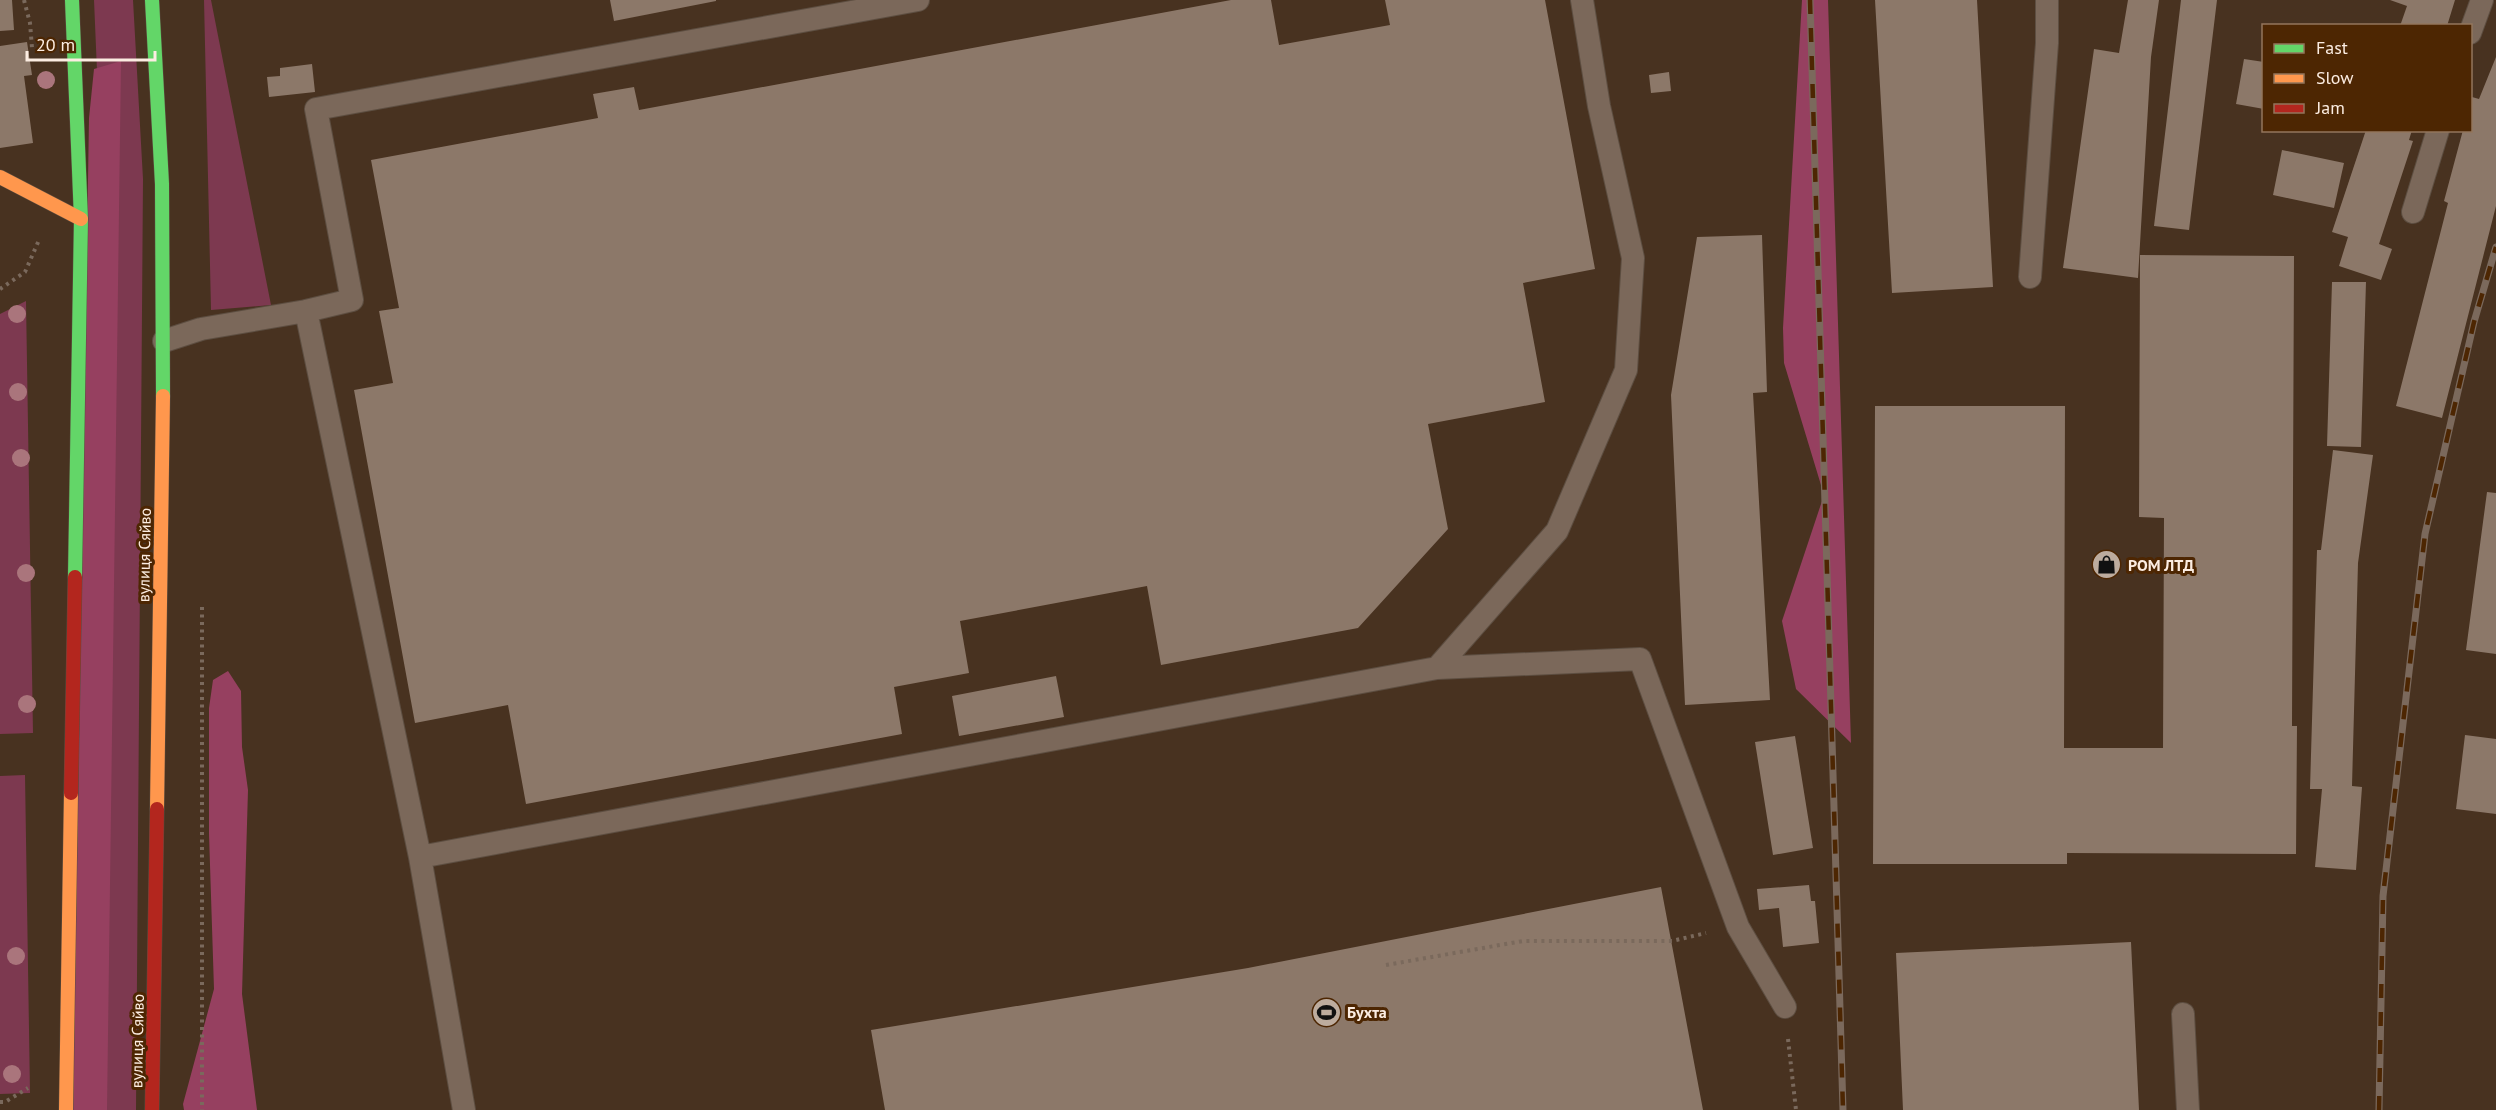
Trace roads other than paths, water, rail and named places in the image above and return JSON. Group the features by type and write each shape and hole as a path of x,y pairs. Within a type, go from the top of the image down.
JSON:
{"main road":[{"path":"66,1110 81,219 72,0"},
{"name":"вулиця Сяйво","path":"152,0 162,184 164,341 152,1110"},
{"path":"0,177 81,219"}],"lane":[{"path":"164,341 201,329 306,311 352,300 316,109 918,0"},
{"path":"1437,668 1557,531 1626,370 1633,258 1599,105 1582,0"},
{"path":"2030,277 2047,43 2047,0"},
{"path":"2472,28 2482,0"},
{"path":"2413,212 2437,132"},
{"path":"306,311 420,857 464,1110"},
{"path":"420,857 1437,668 1640,659 1738,927 1785,1007"},
{"path":"2183,1014 2188,1110"}],"railway":[{"path":"1810,0 1843,1110"},
{"path":"2379,1110 2383,896 2425,534 2474,322 2496,247"}],"place":[{"name":"РОМ ЛТД","path":"2107,565"},
{"name":"Бухта","path":"1326,1012"}]}
